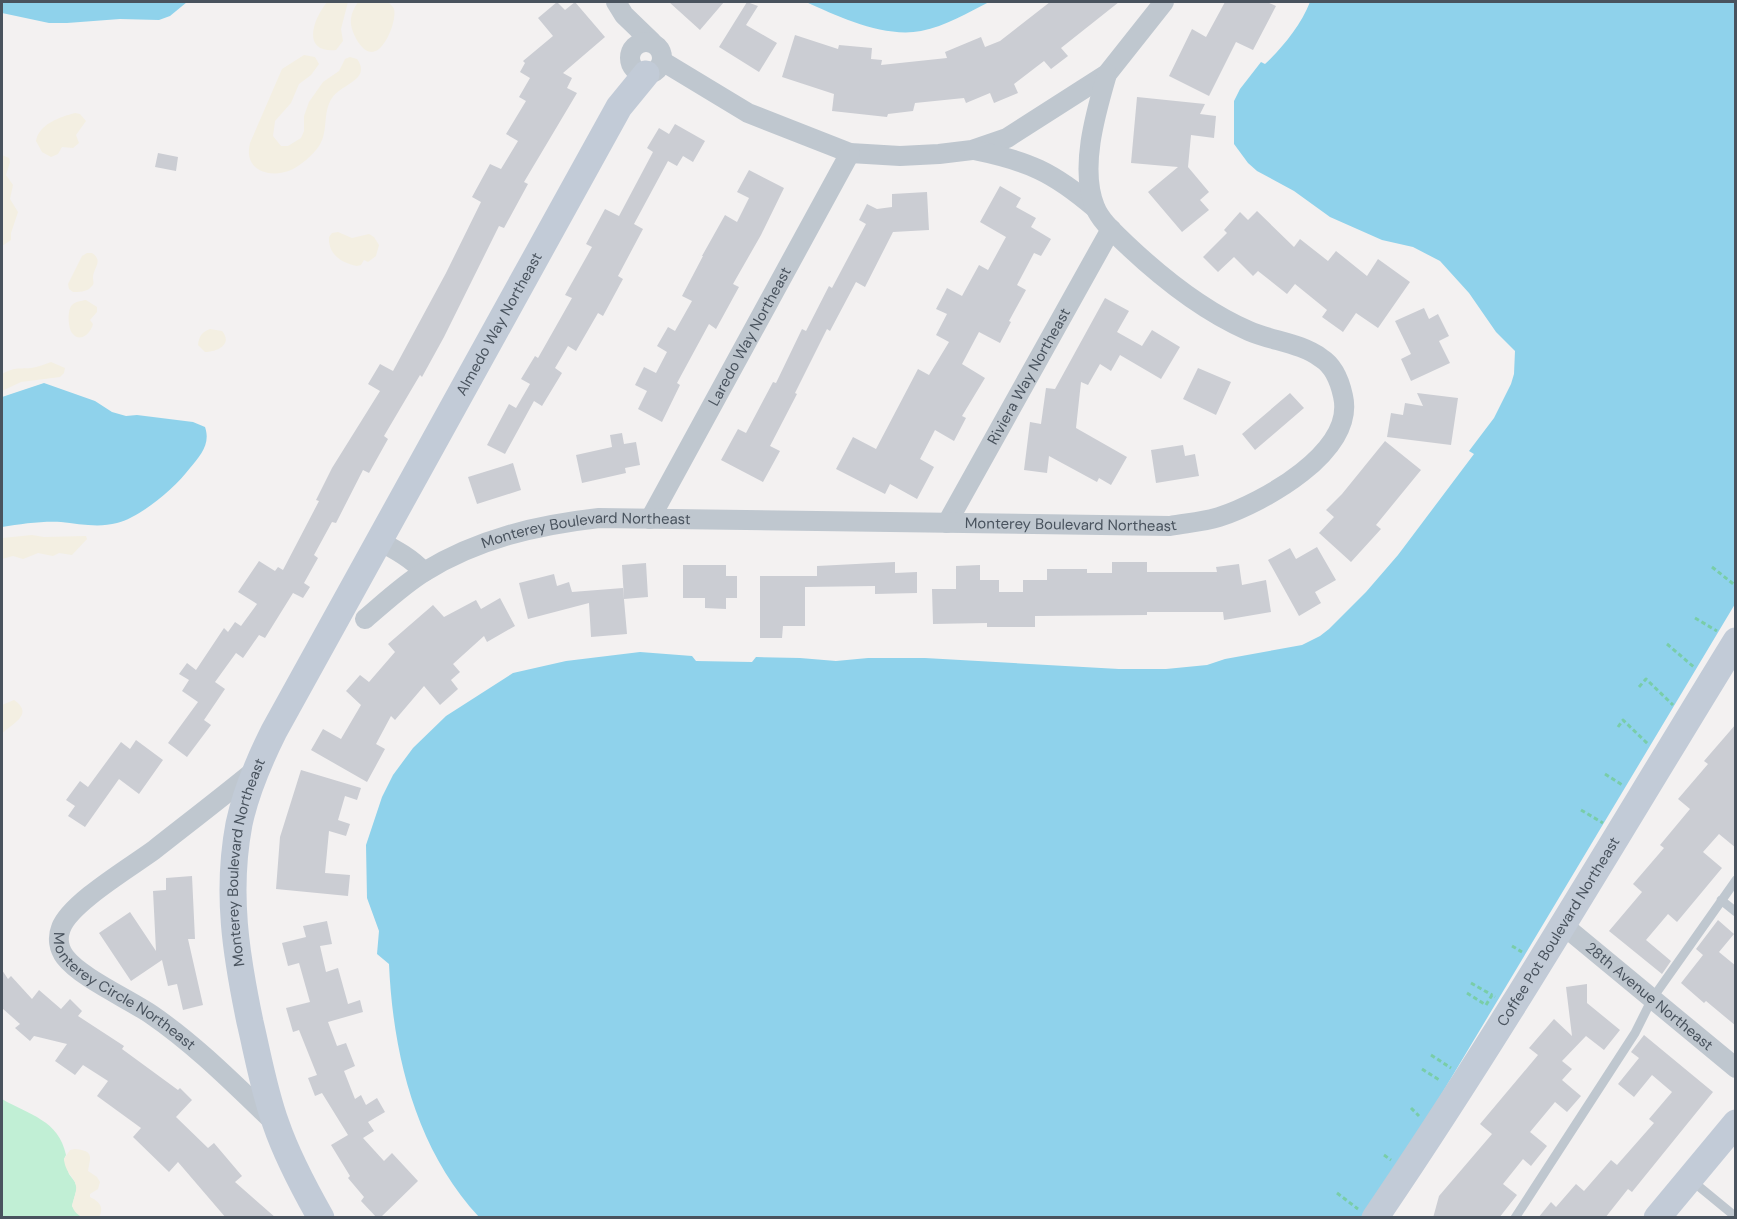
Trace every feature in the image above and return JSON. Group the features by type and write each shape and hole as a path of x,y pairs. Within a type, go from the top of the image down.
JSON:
{"street":[{"path":"1107,74 1164,2"},
{"name":"Monterey Boulevard Northeast","path":"620,8 645,58 748,113 850,153 900,156 972,150 1007,138 1107,74"},
{"name":"Almedo Way Northeast","path":"379,541 645,58"},
{"name":"Monterey Boulevard Northeast","path":"1095,208 1089,176 1089,154 1098,103 1107,74"},
{"name":"Monterey Boulevard Northeast","path":"365,619 424,572 496,538 538,527 600,518 1170,526 1216,518 1244,508 1290,480 1321,454 1335,435 1342,420 1345,404 1341,387 1333,370 1321,358 1302,349 1248,331 1217,315 1187,295 1148,265 1111,229 1095,208 1058,179 1034,166 1012,158 972,150"},
{"name":"Laredo Way Northeast","path":"650,519 850,153"},
{"name":"Riviera Way Northeast","path":"947,523 1111,229"},
{"path":"379,541 402,553 424,572"},
{"name":"Monterey Boulevard Northeast","path":"321,1218 302,1184 276,1124 260,1065 236,949 232,908 233,874 239,824 254,771 274,730 379,541"},
{"name":"Coffee Pot Boulevard Northeast","path":"1370,1216 1426,1143 1563,925 1727,636"},
{"name":"Monterey Circle Northeast","path":"254,771 161,844 86,898 66,917 60,929 58,944 65,958 84,973 152,1015 199,1050 276,1124"},
{"name":"28th Avenue Northeast","path":"1563,925 1736,1068"},
{"path":"1657,1218 1736,1123"}],"lane":[{"path":"1515,1218 1635,1033 1652,999 1736,880"},
{"path":"1721,900 1736,912"},
{"path":"1689,1179 1736,1217"}],"path":[{"path":"1712,567 1736,586"},
{"path":"1695,618 1727,636"},
{"path":"1667,644 1696,670"},
{"path":"1639,687 1646,679 1674,706"},
{"path":"1618,728 1623,720 1650,746"},
{"path":"1605,774 1626,788"},
{"path":"1581,810 1604,824"},
{"path":"1512,946 1526,954"},
{"path":"1471,983 1499,999"},
{"path":"1467,993 1486,1005 1492,995"},
{"path":"1422,1069 1445,1084 1451,1067 1431,1055"},
{"path":"1336,1193 1370,1216"}],"green space":[{"path":"2,1099 42,1120 57,1134 66,1155 64,1159 69,1174 77,1188 72,1206 81,1217 2,1217"}],"sand":[{"path":"327,2 348,2 341,29 343,41 336,50 318,46 314,40 315,25"},
{"path":"358,2 388,2 394,9 394,20 389,35 377,51 364,49 353,32 351,18"},
{"path":"304,55 315,57 319,64 311,75 299,84 291,103 275,121 273,136 281,146 288,146 301,138 304,131 304,116 309,102 323,82 339,71 345,59 350,57 357,59 361,72 354,81 332,98 327,110 322,140 313,153 291,170 283,173 267,173 254,166 250,160 250,143 282,69"},
{"path":"75,113 80,114 86,121 76,135 79,143 73,148 62,147 58,154 51,157 42,152 36,141 41,130 57,119"},
{"path":"2,155 9,158 6,175 13,185 10,199 18,212 11,240 2,246"},
{"path":"338,232 352,238 369,234 374,237 379,245 376,256 368,262 364,260 361,265 357,266 341,260 333,253 329,243 332,233"},
{"path":"92,253 98,262 93,274 93,284 87,290 73,292 69,289 68,284 82,256"},
{"path":"86,300 97,307 97,312 90,320 93,324 90,331 78,338 71,331 69,311 74,304"},
{"path":"210,329 222,331 226,340 219,349 205,352 198,342 201,335"},
{"path":"51,362 65,368 60,377 21,382 2,391 2,374 13,369 34,368"},
{"path":"32,535 86,536 87,539 72,555 59,553 53,556 38,553 23,559 13,556 2,559 2,538"},
{"path":"14,700 20,705 22,715 2,734 2,705"},
{"path":"75,1149 88,1153 90,1158 88,1171 100,1182 98,1189 90,1194 90,1197 101,1207 99,1217 79,1215 72,1206 76,1186 66,1168 64,1159 70,1150"}],"water":[{"path":"2,2 187,2 170,16 159,20 120,19 49,23 2,13"},
{"path":"806,2 989,2 939,26 921,31 892,32 862,25"},
{"path":"1310,2 1735,2 1735,604 1423,1125 1361,1217 479,1217 457,1190 439,1162 412,1099 396,1032 389,964 377,954 379,931 367,898 366,845 382,797 393,775 413,748 446,716 513,673 566,661 640,652 692,656 696,661 752,662 756,657 836,661 868,658 925,658 1119,669 1166,669 1207,665 1225,659 1302,645 1329,629 1366,592 1398,555 1474,454 1469,451 1494,418 1511,384 1515,351 1496,332 1469,293 1440,261 1413,247 1382,240 1330,217 1294,191 1257,171 1234,144 1234,101 1240,89 1261,62 1265,64 1285,43 1302,19"},
{"path":"44,383 95,401 112,412 126,416 137,415 193,422 205,427 206,444 176,484 157,501 126,520 103,525 54,522 2,527 2,397"}],"building":[{"path":"557,2 565,10 575,2 605,37 563,73 572,78 567,88 577,93 524,182 528,184 504,228 499,226 422,377 420,375 384,436 388,439 369,473 363,470 336,523 332,522 314,555 318,558 304,583 310,587 303,598 293,593 265,638 259,635 243,658 236,653 215,682 225,689 204,720 211,725 187,757 168,743 198,702 182,691 189,680 179,674 187,663 196,670 224,628 228,632 235,622 241,626 257,604 238,592 259,561 275,571 278,567 283,570 319,501 316,500 332,468 380,391 368,384 380,364 393,371 481,202 472,197 490,164 501,169 518,141 506,134 526,101 519,97 530,78 520,72 525,63 523,61 553,36 538,18"},
{"path":"669,2 724,2 700,30"},
{"path":"747,2 758,6 746,25 777,43 759,72 719,47"},
{"path":"1050,2 1119,2 1061,48 1068,56 1051,69 1044,61 1014,84 1018,93 994,103 990,93 966,103 964,98 915,103 913,111 888,114 887,117 832,111 834,94 782,77 795,35 838,49 839,45 872,48 871,59 882,60 881,65 947,58 945,52 981,37 985,47 1000,41"},
{"path":"1225,2 1267,2 1276,6 1253,50 1236,42 1209,96 1169,76 1192,29 1206,37"},
{"path":"1137,97 1205,104 1200,114 1216,116 1214,138 1191,135 1188,167 1209,192 1200,200 1209,210 1182,232 1148,192 1178,167 1131,163"},
{"path":"675,124 705,141 693,162 683,156 677,166 668,161 634,224 643,229 618,276 623,279 603,316 598,313 576,351 568,346 555,368 562,373 542,406 534,401 505,454 487,445 509,404 516,408 530,384 521,379 535,356 538,358 572,298 565,295 592,247 586,244 605,209 619,216 653,152 647,148 659,128 669,134"},
{"path":"158,153 178,157 176,171 155,167"},
{"path":"749,170 784,188 733,284 739,287 716,329 709,324 677,383 680,385 662,422 638,409 647,391 635,385 644,367 656,373 667,352 657,346 668,327 675,331 692,301 682,296 725,215 737,222 749,198 737,192"},
{"path":"1000,186 1021,198 1016,207 1036,218 1031,227 1051,239 1041,256 1034,253 1017,285 1026,290 1000,343 979,332 962,364 985,378 962,416 966,418 954,441 935,430 920,459 934,467 917,499 890,484 885,494 836,469 853,437 876,449 918,369 929,375 949,342 936,335 947,314 936,309 947,288 962,296 979,265 988,270 1006,237 980,222"},
{"path":"927,192 929,230 893,232 865,287 856,282 830,331 827,329 770,446 780,451 763,482 721,460 738,429 746,433 773,382 776,383 802,329 806,331 829,286 832,288 866,224 859,220 867,204 877,209 892,207 892,194"},
{"path":"1257,211 1294,247 1300,239 1328,261 1336,251 1367,276 1378,259 1410,282 1378,328 1356,313 1343,332 1322,317 1327,310 1295,284 1287,294 1258,271 1253,276 1234,257 1218,272 1203,257 1227,233 1224,230 1240,212 1248,220"},
{"path":"1105,298 1129,311 1117,332 1142,346 1152,330 1180,347 1161,379 1120,355 1111,371 1100,364 1088,385 1081,382 1076,428 1127,457 1111,485 1099,478 1097,482 1049,456 1047,473 1024,470 1030,422 1041,424 1046,388 1055,389"},
{"path":"1424,308 1429,319 1438,314 1449,336 1439,341 1450,363 1411,381 1401,359 1411,354 1395,321"},
{"path":"1198,368 1231,382 1216,415 1183,399"},
{"path":"1290,393 1304,408 1255,450 1242,434"},
{"path":"1417,393 1458,398 1451,445 1387,437 1391,413 1403,415 1405,403 1423,406"},
{"path":"622,433 624,444 636,442 640,465 625,468 626,473 582,483 576,455 612,447 610,435"},
{"path":"1385,441 1421,470 1376,525 1381,529 1351,562 1319,533 1334,517 1326,510"},
{"path":"1183,445 1185,456 1195,454 1199,476 1156,483 1151,450"},
{"path":"513,463 521,490 477,504 468,477"},
{"path":"1317,547 1336,580 1315,592 1321,603 1299,616 1268,560 1290,548 1296,559"},
{"path":"895,562 895,573 917,572 917,593 875,594 875,586 805,587 805,626 783,626 782,638 760,638 760,576 817,576 817,566"},
{"path":"1112,562 1147,562 1147,572 1217,572 1216,567 1239,564 1242,585 1266,580 1271,612 1224,620 1223,612 1035,616 1035,627 987,627 987,623 933,624 932,589 956,589 956,566 980,565 980,580 999,580 999,592 1023,592 1023,580 1047,580 1047,569 1087,569 1087,573 1112,573"},
{"path":"646,563 648,597 624,599 622,565"},
{"path":"683,565 726,565 726,576 737,576 737,598 726,598 726,609 705,608 705,598 683,598"},
{"path":"554,574 557,586 569,582 572,592 623,588 627,634 591,637 589,603 528,619 519,583"},
{"path":"500,598 515,626 487,642 484,636 453,664 460,672 451,680 458,689 440,705 424,686 395,720 391,716 376,744 385,749 367,782 311,750 323,729 341,739 361,705 346,691 360,675 369,682 395,652 388,644 433,605 444,617 476,600 481,609"},
{"path":"1736,724 1736,848 1719,834 1703,852 1722,868 1677,922 1668,914 1646,940 1671,961 1662,974 1609,931 1642,892 1633,884 1664,848 1660,845 1690,809 1678,799 1708,764 1704,761"},
{"path":"136,740 163,760 139,794 119,779 85,827 68,816 75,806 66,800 80,781 88,787 121,742 130,749"},
{"path":"301,770 361,788 357,800 345,796 338,820 350,824 346,836 329,831 325,873 350,875 348,896 276,889 280,837"},
{"path":"192,876 195,939 188,939 203,1005 183,1010 177,984 168,986 162,960 131,981 99,933 130,912 156,951 153,891 166,890 166,878"},
{"path":"1718,920 1734,934 1719,952 1736,966 1736,1026 1681,983 1703,955 1696,949"},
{"path":"327,921 332,944 320,946 326,972 338,968 348,1004 360,1000 363,1012 328,1022 337,1046 346,1043 355,1066 344,1071 355,1099 361,1095 366,1105 377,1098 385,1112 368,1122 374,1131 363,1138 384,1161 392,1153 418,1181 380,1218 377,1218 361,1201 364,1197 348,1178 350,1176 331,1145 348,1135 322,1093 315,1096 308,1078 317,1075 299,1030 293,1032 286,1008 310,1002 299,963 288,966 282,943 306,937 303,926"},
{"path":"2,970 8,979 11,976 32,999 39,990 61,1009 70,999 82,1011 78,1016 124,1046 122,1049 178,1090 180,1088 192,1100 176,1117 208,1148 214,1143 242,1176 235,1182 276,1218 226,1218 178,1162 169,1172 133,1137 141,1128 97,1096 108,1081 83,1065 75,1075 55,1061 67,1044 34,1036 30,1041 15,1028 20,1024 2,1008"},
{"path":"1587,984 1587,1003 1620,1030 1604,1050 1586,1036 1562,1061 1572,1069 1562,1080 1581,1096 1567,1112 1555,1102 1530,1132 1547,1146 1531,1166 1523,1159 1503,1184 1517,1195 1499,1218 1433,1218 1439,1196 1492,1134 1480,1124 1538,1055 1529,1048 1554,1019 1572,1036 1566,987"},
{"path":"1644,1035 1713,1092 1632,1192 1628,1189 1605,1218 1538,1218 1551,1202 1556,1207 1576,1184 1584,1191 1611,1160 1617,1165 1654,1123 1649,1119 1672,1092 1652,1075 1634,1097 1618,1084 1639,1058 1631,1052"}]}
